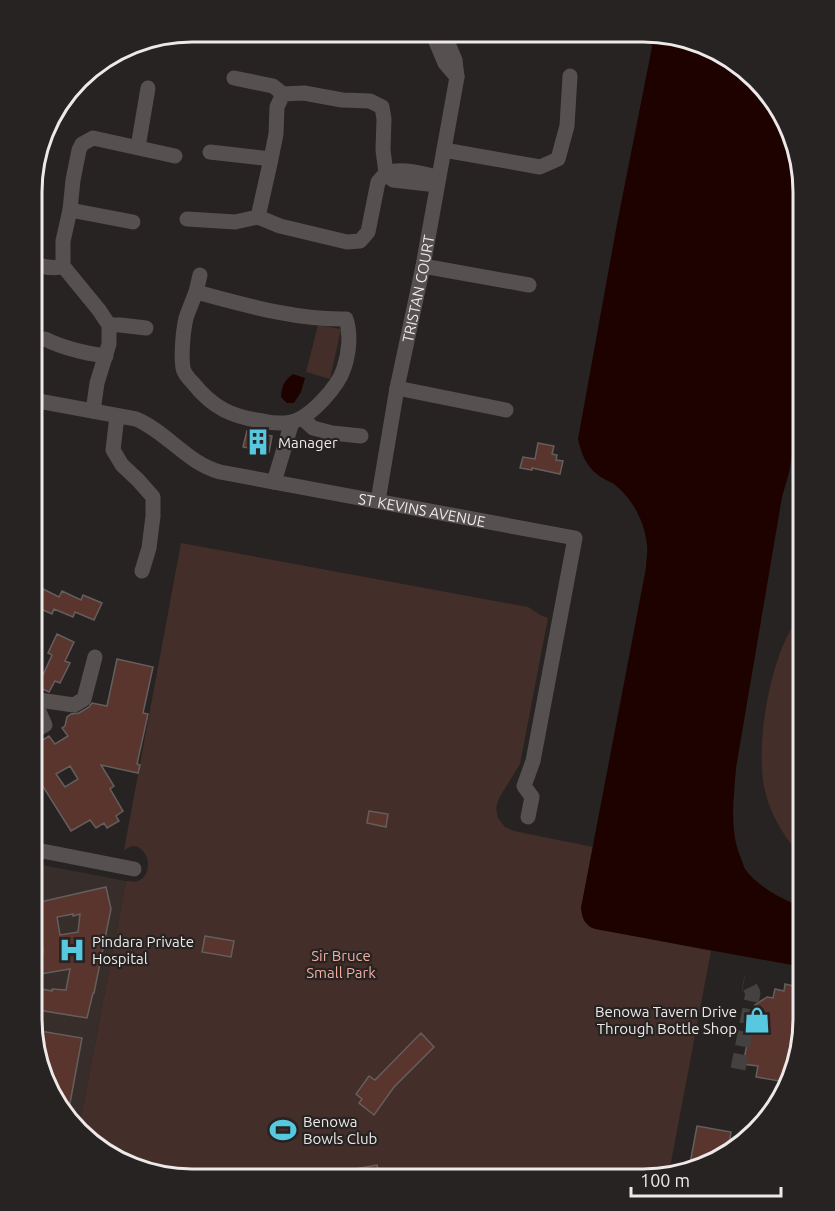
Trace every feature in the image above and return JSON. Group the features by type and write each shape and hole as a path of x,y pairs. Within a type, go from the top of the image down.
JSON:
{"street":[{"path":"436,42 445,63 456,77"},
{"path":"447,42 455,60 456,77"},
{"path":"444,150 540,167 558,159 567,126 570,76"},
{"name":"TRISTAN COURT","path":"378,501 456,77"},
{"path":"234,78 273,86 283,94 304,93 342,100 370,101 382,107 386,173"},
{"path":"138,147 148,88"},
{"path":"258,217 276,134 277,107 283,94"},
{"path":"142,571 149,548 153,497 122,465 113,450 104,413 109,325 63,266 63,241 70,210 73,180 82,144 93,138 175,156"},
{"path":"210,152 271,159"},
{"path":"187,219 235,222 258,217 280,226 346,242 360,241 368,232 378,182 386,173 393,170 408,171 437,181"},
{"path":"70,210 133,222"},
{"path":"42,266 58,268 63,266"},
{"path":"423,266 530,285"},
{"path":"200,275 186,319 183,371 203,396 228,413 250,419 292,421 332,433 361,436"},
{"path":"196,292 301,317 346,319 350,329 344,370 325,399 292,421 274,482"},
{"path":"109,325 147,328"},
{"path":"45,339 61,347 106,356"},
{"path":"397,388 506,410"},
{"name":"ST KEVINS AVENUE","path":"42,402 136,419 152,427 210,469 575,538 533,761 524,786 532,797 528,817"},
{"path":"42,700 74,705 84,699 94,657"},
{"path":"42,851 134,868"}],"shaded area":[{"path":"651,42 662,43 700,53 718,62 749,86 768,109 778,126 785,144 793,182 793,449 782,497 736,768 733,812 734,835 745,869 750,876 771,892 793,903 793,965 595,929 586,923 581,912 646,568 647,550 644,528 632,503 614,484 590,468 582,454 578,439"},
{"path":"293,374 305,378 301,392 294,403 287,403 281,397 282,389"},
{"name":"Pindara Private Hospital","path":"42,865 126,881 81,1119 57,1085 47,1058 43,1038"}],"green space":[{"path":"318,325 341,329 330,379 306,372"},
{"name":"Sir Bruce Small Park","path":"181,543 528,607 548,618 520,764 499,798 496,808 498,818 505,827 514,831 593,847 581,908 589,927 711,951 670,1166 653,1169 192,1169 153,1164 117,1149 81,1119 126,881 140,880 148,868 147,858 138,847 134,846 124,850"},
{"path":"792,628 793,846 771,809 762,772 764,724 768,697 782,648"}],"building":[{"name":"Manager","path":"247,431 272,436 269,452 243,447"},
{"path":"538,443 554,446 552,454 557,455 556,460 563,461 560,474 520,468 523,457 535,459"},
{"path":"42,588 59,597 62,591 81,600 83,595 102,603 94,620 75,612 73,617 54,609 52,614 42,610"},
{"path":"57,634 74,642 65,661 70,663 60,683 55,681 49,692 42,689 42,675 52,655 48,653"},
{"path":"117,659 153,667 143,713 148,714 137,764 140,765 138,773 101,765 114,786 110,789 123,811 116,816 119,821 107,828 104,823 96,828 90,820 71,831 42,785 42,741 49,736 55,744 68,736 62,728 65,726 67,717 79,713 92,703 107,706","holes":["70,766 78,779 65,787 56,774"]},
{"path":"369,811 388,814 386,827 367,823"},
{"path":"106,887 111,909 87,1018 42,1011 42,989 66,990 70,969 42,974 42,902","holes":["80,914 78,932 60,935 57,917"]},
{"path":"205,936 234,941 231,957 202,952"},
{"path":"785,984 793,986 793,1029 785,1067 780,1081 756,1077 758,1066 743,1064 755,1005 767,997 773,998 775,989 784,991"},
{"path":"43,1031 82,1038 70,1105 53,1076"},
{"path":"421,1033 434,1047 394,1087 374,1115 359,1103 362,1099 356,1094 369,1076 375,1080"},
{"path":"697,1126 731,1132 729,1141 726,1144 690,1161"},
{"path":"377,1165 378,1169 355,1169"}],"tunnel":[{"path":"738,1069 753,993 749,985 743,984"}],"place":[{"name":"Manager","path":"258,442"},
{"name":"Pindara Private Hospital","path":"72,950"},
{"name":"Benowa Tavern Drive Through Bottle Shop","path":"757,1020"},
{"name":"Benowa Bowls Club","path":"283,1130"}]}
